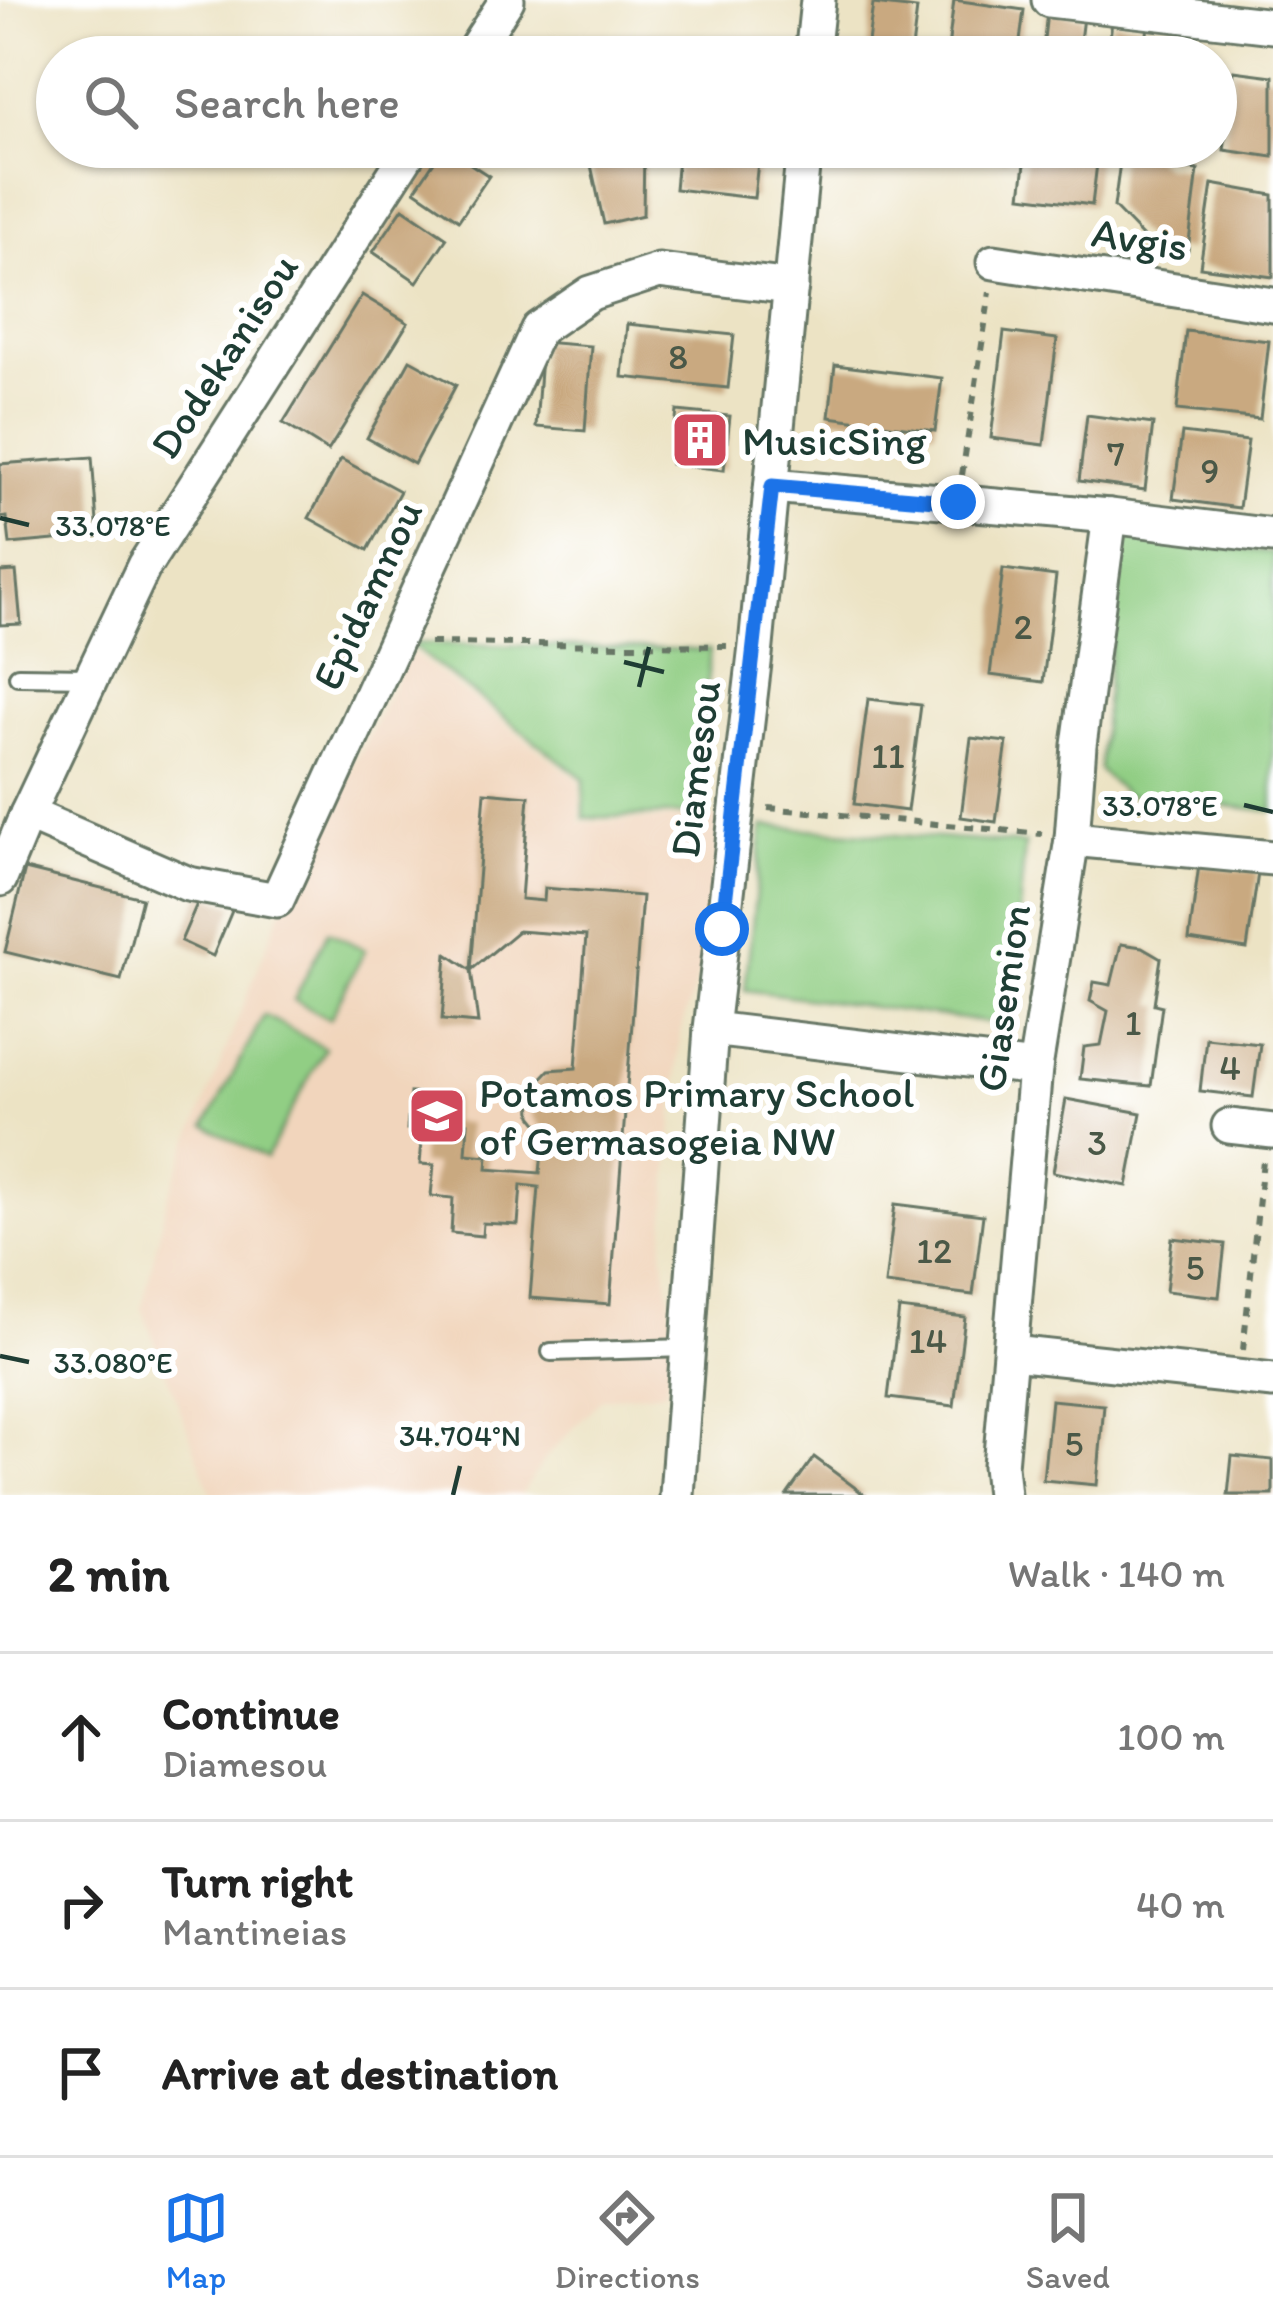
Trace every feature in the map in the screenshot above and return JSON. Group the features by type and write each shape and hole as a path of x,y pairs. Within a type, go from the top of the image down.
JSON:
{"street":[{"path":"484,36 507,0"},
{"path":"814,36 818,0"},
{"path":"1049,0 1273,26"},
{"name":"Dodekanisou","path":"0,879 144,566 399,168"},
{"name":"Diamesou","path":"677,1484 710,1028 756,646 802,168"},
{"name":"Avgis","path":"994,262 1273,304"},
{"name":"Epidamnou","path":"26,814 188,884 277,900 538,329 591,293 659,272 790,287"},
{"path":"772,486 1110,516 1273,536"},
{"name":"Giasemion","path":"1003,1495 1000,1466 1035,1068 1072,838 1079,745 1110,516"},
{"path":"1072,838 1273,858"},
{"path":"710,1028 1035,1068"},
{"path":"1229,1126 1270,1131"},
{"path":"1012,1353 1257,1379"}],"lane":[{"path":"18,676 91,677"},
{"path":"551,1352 687,1348"}],"path":[{"path":"958,502 994,262"},
{"path":"395,642 756,646"},
{"path":"735,805 1072,838"},
{"path":"1257,1379 1270,1131"}],"shaded area":[{"name":"Potamos Primary School of Germasogeia NW","path":"410,651 580,781 580,822 718,817 710,938 680,1032 663,1254 675,1336 665,1391 602,1398 546,1457 521,1495 212,1495 142,1308 167,1199 281,910"}],"green space":[{"path":"1121,536 1273,553 1273,811 1126,795 1099,770"},
{"path":"408,643 710,650 696,814 584,818 584,779"},
{"path":"763,826 1025,844 1009,1025 745,990"},
{"path":"328,931 365,950 330,1019 294,1000"},
{"path":"264,1015 325,1048 266,1158 206,1126"}],"building":[{"path":"954,0 1024,10 1021,36 950,36"},
{"path":"873,4 917,9 914,36 869,36"},
{"path":"1047,12 1083,17 1081,36 1044,36"},
{"path":"1112,21 1148,26 1147,36 1110,36"},
{"path":"1237,71 1273,76 1273,157 1237,152"},
{"path":"430,168 477,168 489,176 459,220 415,190"},
{"path":"592,168 644,168 643,215 604,224"},
{"path":"677,168 757,168 754,198 675,189"},
{"path":"1024,168 1096,168 1092,205 1021,196"},
{"path":"1119,168 1198,170 1188,250 1152,246 1114,207"},
{"path":"1212,184 1273,195 1273,277 1200,267"},
{"path":"403,208 447,238 417,282 373,252"},
{"path":"362,295 408,323 328,451 283,423"},
{"path":"627,324 734,335 728,388 622,377"},
{"path":"1186,331 1269,341 1260,419 1177,410"},
{"path":"1004,332 1057,339 1044,445 991,438"},
{"path":"542,342 591,346 585,431 536,427"},
{"path":"410,360 456,385 414,464 367,438"},
{"path":"835,365 942,378 935,431 829,417"},
{"name":"MusicSing","path":"677,411 730,416 724,470 671,464"},
{"path":"1087,415 1153,424 1145,490 1079,481"},
{"path":"1182,433 1248,441 1239,508 1173,499"},
{"path":"92,457 98,536 10,544 7,517 0,518 0,464"},
{"path":"341,459 400,491 368,550 309,518"},
{"path":"1003,569 1056,576 1043,682 990,675"},
{"path":"16,571 21,624 0,625 0,572"},
{"path":"868,699 921,705 907,811 854,804"},
{"path":"971,738 1007,742 996,822 961,817"},
{"path":"485,792 529,796 521,899 544,901 545,888 642,896 610,1304 530,1298 539,1187 521,1185 518,1225 483,1223 482,1236 451,1233 453,1198 431,1196 434,1165 420,1164 423,1130 407,1129 410,1093 454,1097 452,1122 468,1123 466,1154 488,1156 487,1169 540,1173 544,1131 532,1116 531,1089 549,1070 576,1068 586,936 518,931 471,970"},
{"path":"1199,865 1258,873 1247,949 1189,940"},
{"path":"25,869 142,898 121,980 5,952"},
{"path":"202,892 234,906 213,956 181,941"},
{"path":"1121,944 1142,947 1161,958 1154,1004 1162,1006 1151,1086 1080,1079 1084,1047 1101,1045 1108,1011 1090,1001 1094,982 1111,985"},
{"path":"447,954 471,970 478,1023 442,1020"},
{"path":"1206,1038 1260,1044 1253,1097 1200,1091"},
{"path":"1066,1099 1141,1113 1127,1186 1053,1172"},
{"path":"895,1204 983,1215 973,1295 885,1284"},
{"path":"1172,1238 1225,1244 1219,1297 1166,1291"},
{"path":"899,1309 965,1317 954,1406 888,1398"},
{"path":"1051,1400 1104,1405 1097,1485 1043,1480"},
{"path":"1232,1456 1273,1460 1273,1495 1228,1495"},
{"path":"814,1457 865,1495 787,1495"}],"place":[{"name":"MusicSing","path":"700,440"},
{"name":"Potamos Primary School of Germasogeia NW","path":"437,1116"}],"route":[{"path":"722,929 772,486 958,502"}]}
